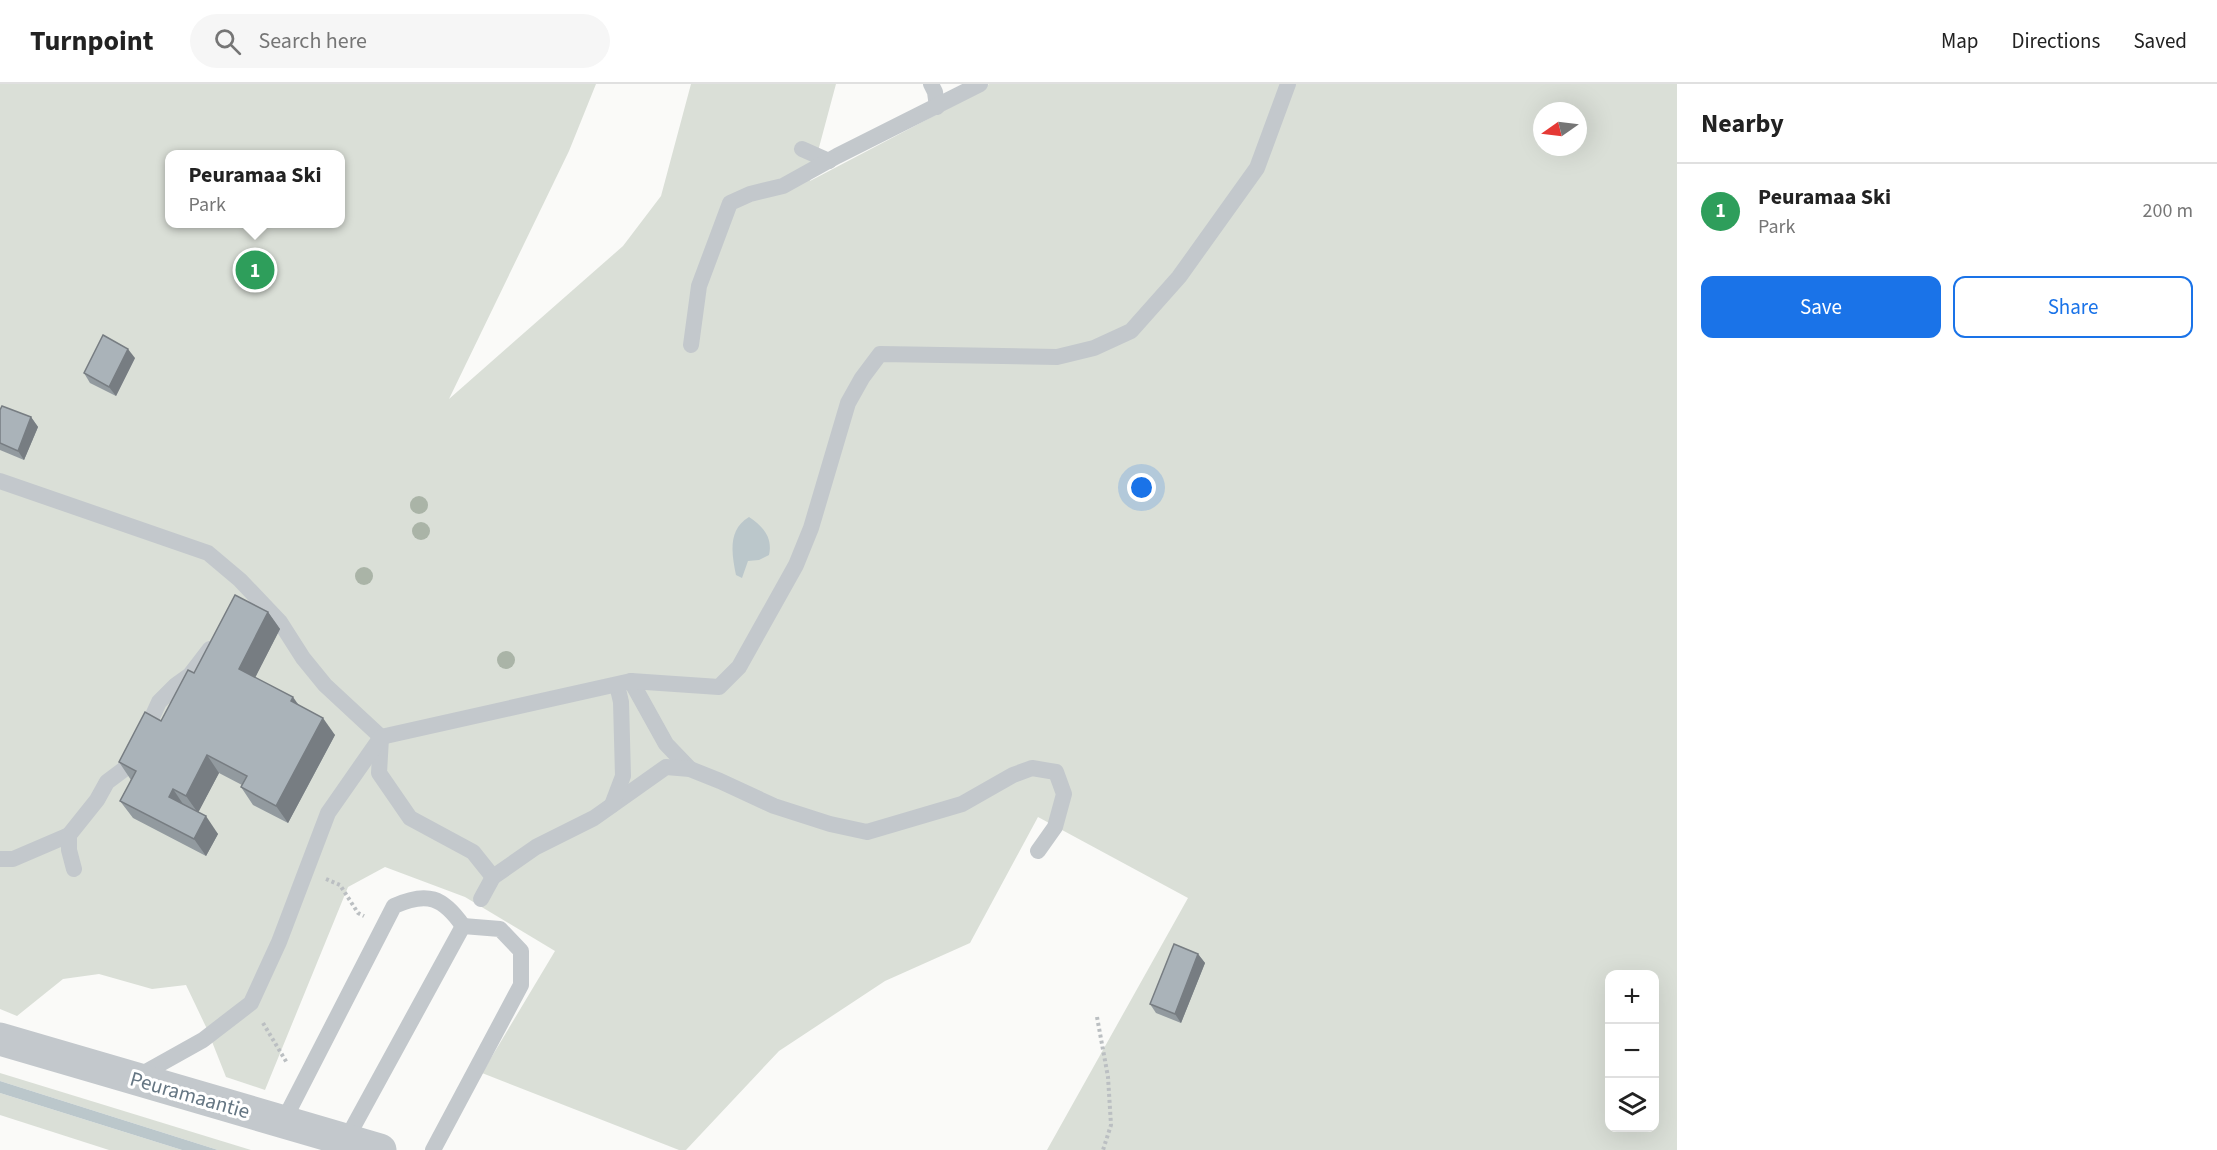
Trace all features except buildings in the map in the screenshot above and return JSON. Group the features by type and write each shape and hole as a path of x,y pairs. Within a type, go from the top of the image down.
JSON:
{"street":[{"name":"Peuramaantie","path":"0,1039 380,1150"}],"lane":[{"path":"931,84 935,92 937,107"},
{"path":"691,345 699,286 730,203 750,194 783,186 980,84"},
{"path":"135,1079 203,1040 251,1003 279,942 328,813 381,737 624,683 719,687 739,667 796,565 811,528 848,403 862,378 880,354 1058,357 1094,348 1131,331 1179,278 1257,168 1288,84"},
{"path":"802,149 828,161"},
{"path":"0,481 208,554 249,600 280,622 303,658 325,685 381,737"},
{"path":"0,859 13,859 69,835 97,800 107,782 133,759 159,702 203,661 218,638"},
{"path":"624,683 666,744 690,769"},
{"path":"612,805 623,776 621,702 624,683"},
{"path":"381,737 379,773 410,818 473,852 493,877"},
{"path":"481,899 493,877 536,847 594,818 666,767 690,769 774,806 830,824 867,832 962,804 1013,775 1032,768 1056,772 1064,794 1055,826 1038,851"},
{"path":"69,835 69,850 74,869"},
{"path":"283,1122 394,906 410,899 439,900 453,911 463,926"},
{"path":"346,1140 463,926"},
{"path":"433,1150 521,985 521,951 507,936 500,929 463,926"}],"path":[{"path":"306,871 339,885 358,913 383,928"},
{"path":"251,1003 301,1087"},
{"path":"1097,1017 1108,1077 1111,1125 1103,1150"}],"shaded area":[{"path":"0,84 596,84 569,151 449,399 623,246 661,196 691,84 836,84 810,181 966,99 989,84 1677,84 1677,1150 1047,1150 1188,898 1038,817 970,943 885,981 779,1051 686,1150 679,1150 482,1073 555,951 465,897 385,867 348,887 265,1090 226,1077 186,985 152,989 99,974 63,979 17,1016 0,1009"},
{"path":"749,517 766,533 770,549 769,555 759,560 748,561 742,578 736,575 733,543 737,529"},
{"path":"0,1073 251,1150 218,1150 0,1081"},
{"path":"0,1081 218,1150 182,1150 0,1093"},
{"path":"0,1093 182,1150 109,1150 0,1115"}],"place":[{"name":"Peuramaa Ski","path":"255,270"}]}
